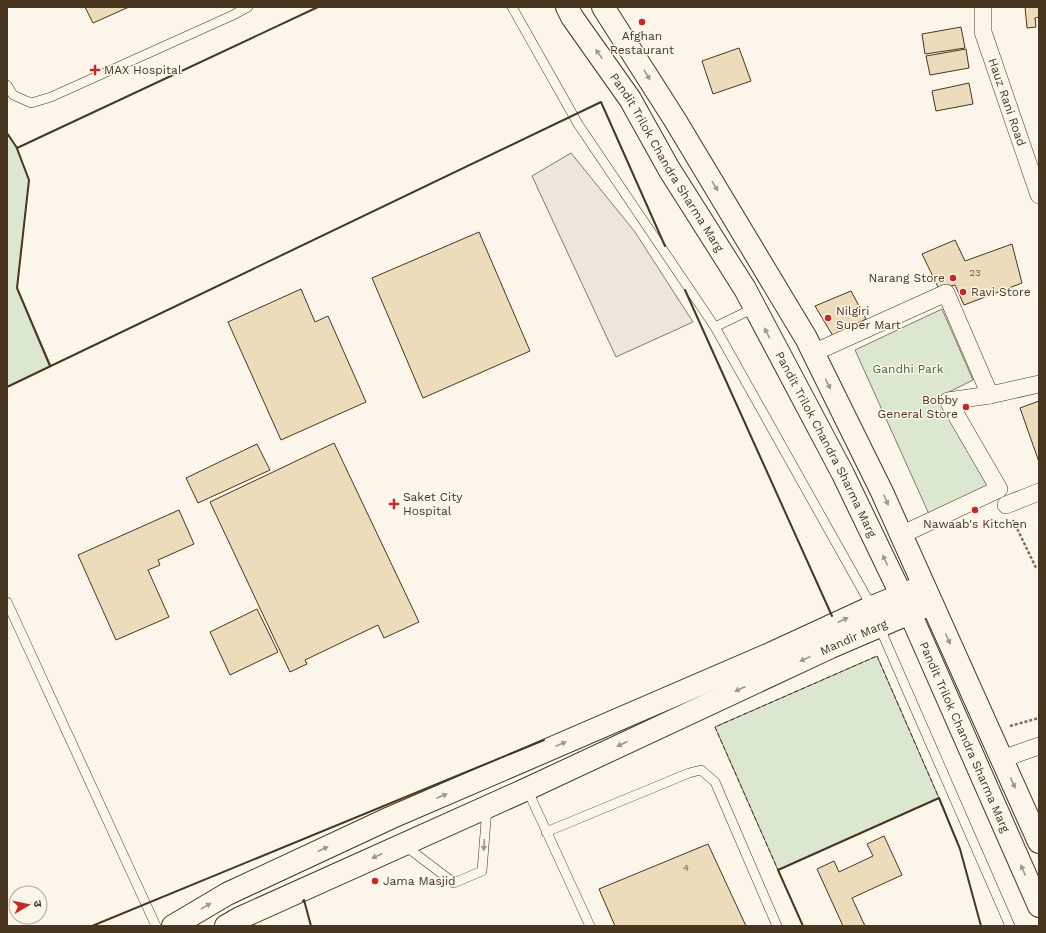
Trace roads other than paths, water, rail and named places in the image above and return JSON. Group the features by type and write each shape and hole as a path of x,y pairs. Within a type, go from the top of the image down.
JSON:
{"main road":[{"name":"Pandit Trilok Chandra Sharma Marg","path":"567,7 572,17 630,99 669,169 745,289 843,474 906,604 1039,906"},
{"name":"Pandit Trilok Chandra Sharma Marg","path":"604,7 675,120 806,338 882,492 1039,842"},
{"name":"Mandir Marg","path":"773,663 928,594"},
{"path":"227,894 238,923 487,806 527,789 773,663"},
{"path":"173,926 227,894 390,818 773,663"}],"street":[{"name":"Hauz Rani Road","path":"983,7 983,32 1039,195"},
{"path":"813,353 946,293 990,394"},
{"path":"901,535 999,489 948,401 1039,384"},
{"path":"1006,505 1039,492"},
{"path":"1002,759 1039,746"}],"lane":[{"path":"7,85 13,95 31,102 51,97 248,7"},
{"path":"512,7 578,124 715,327 875,617 1010,926"},
{"path":"715,327 754,308"},
{"path":"7,602 156,926"},
{"path":"546,832 689,773 701,770 715,782 777,926"},
{"path":"527,789 590,926"},
{"path":"403,845 454,883 482,871 487,806"}],"place":[{"name":"Afghan Restaurant","path":"642,22"},
{"name":"MAX Hospital","path":"95,70"},
{"name":"Narang Store","path":"953,278"},
{"name":"Ravi Store","path":"963,292"},
{"name":"Nilgiri Super Mart","path":"828,318"},
{"name":"Bobby General Store","path":"966,407"},
{"name":"Saket City Hospital","path":"394,504"},
{"name":"Nawaab's Kitchen","path":"975,510"},
{"name":"Jama Masjid","path":"375,881"}],"park label":[{"name":"Gandhi Park","path":"908,369"}]}
